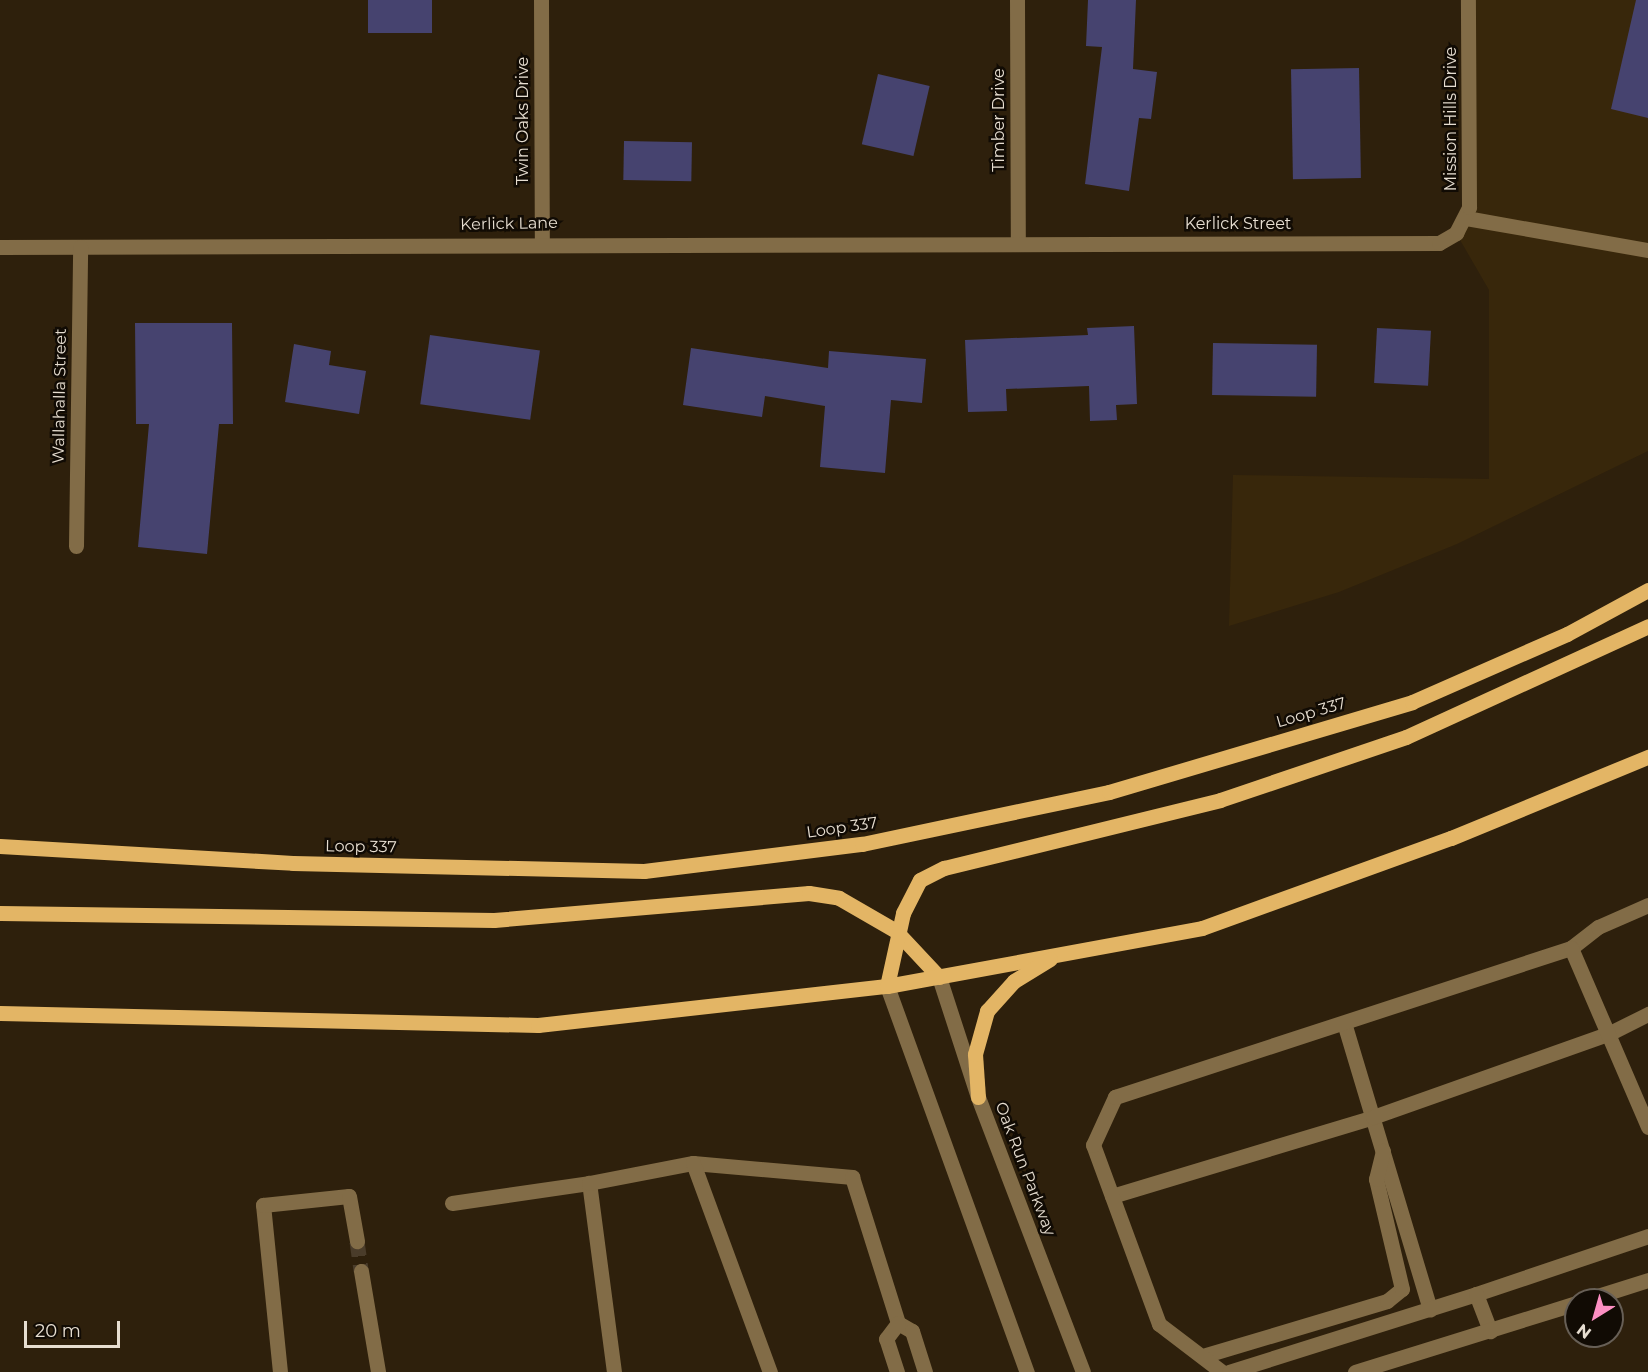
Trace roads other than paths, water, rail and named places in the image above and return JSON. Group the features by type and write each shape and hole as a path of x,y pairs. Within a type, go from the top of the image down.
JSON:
{"main road":[{"name":"Loop 337","path":"0,846 293,863 644,871 862,844 1109,792 1412,702 1567,634 1648,590"},
{"path":"888,986 896,932 920,880 944,868 1220,800 1406,737 1648,626"},
{"path":"0,1013 538,1025 888,986 1202,928 1451,838 1648,758"},
{"path":"0,914 494,920 809,893 839,898 896,932 939,977"},
{"path":"978,1097 975,1054 987,1011 1014,981 1058,955"}],"street":[{"name":"Twin Oaks Drive","path":"541,0 542,242"},
{"name":"Timber Drive","path":"1017,0 1018,240"},
{"name":"Mission Hills Drive","path":"1466,218 1468,0"},
{"name":"Kerlick Street","path":"1018,240 1429,243 1456,234 1466,218"},
{"path":"1466,218 1648,250"},
{"name":"Kerlick Lane","path":"0,247 1018,240"},
{"name":"Wallahalla Street","path":"76,546 80,247"},
{"path":"1222,1372 1206,1355 1159,1324 1093,1145 1115,1097 1346,1026 1571,948 1598,927 1648,905"},
{"path":"1571,948 1648,1127"},
{"name":"Oak Run Parkway","path":"939,977 978,1097 1083,1372"},
{"path":"888,986 1027,1372"},
{"path":"1112,1196 1373,1117 1608,1034 1648,1014"},
{"path":"1346,1026 1430,1310"},
{"path":"1206,1355 1387,1301 1402,1289 1376,1179 1383,1151"},
{"path":"693,1163 770,1372"},
{"path":"452,1203 589,1183 693,1163 852,1177 898,1323 912,1331 926,1372"},
{"path":"589,1183 614,1372"},
{"path":"280,1372 263,1205 349,1196 357,1241"},
{"path":"1229,1372 1430,1310 1648,1236"},
{"path":"361,1271 378,1372"},
{"path":"1623,1288 1648,1280"},
{"path":"1476,1294 1490,1331"},
{"path":"1355,1372 1564,1307"},
{"path":"897,1372 886,1339 898,1323"}],"tunnel":[{"path":"357,1241 361,1271"}]}
